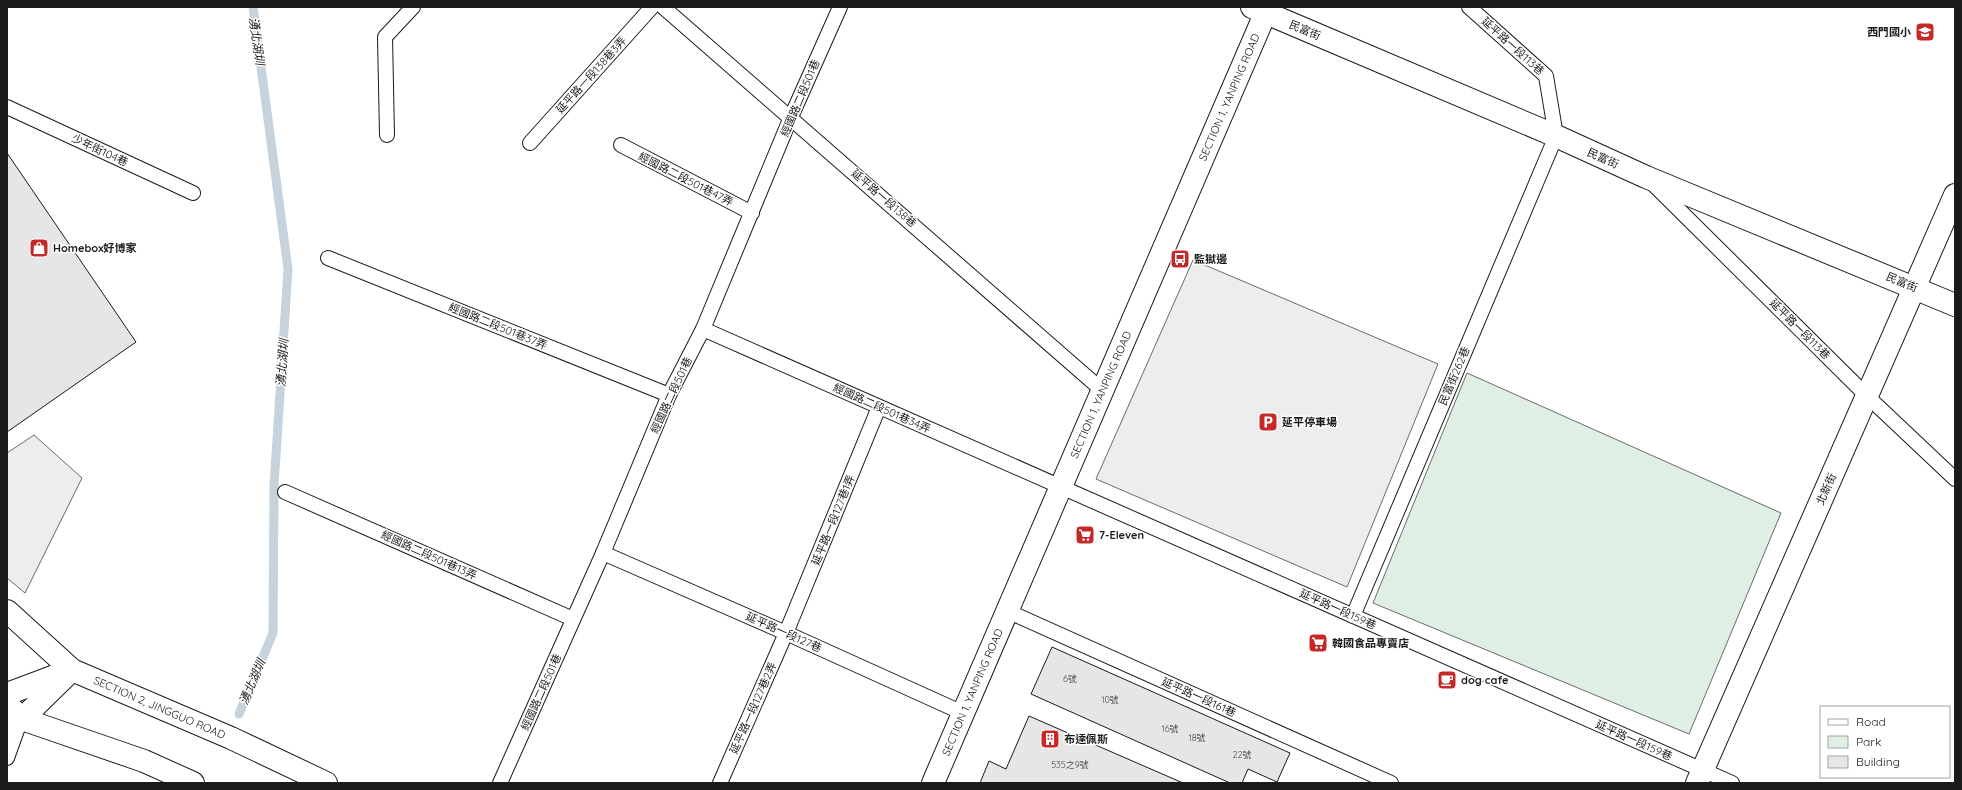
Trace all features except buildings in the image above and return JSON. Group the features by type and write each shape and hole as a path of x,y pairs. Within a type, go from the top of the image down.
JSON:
{"street":[{"name":"民富街","path":"1262,9 1556,136 1646,177 1955,305"},
{"name":"SECTION 1, YANPING ROAD","path":"932,783 1103,391 1262,9"},
{"name":"北新街","path":"1700,777 1916,288 1955,195"},
{"name":"SECTION 2, JINGGUO ROAD","path":"7,611 72,670 231,738 326,783"},
{"path":"7,694 72,670"},
{"path":"12,717 72,670"},
{"path":"12,717 144,761 193,783"}],"lane":[{"path":"387,135 385,37 413,7"},
{"name":"延平路一段138巷3弄","path":"530,143 652,7"},
{"name":"延平路一段138巷","path":"663,7 791,117 1103,391"},
{"name":"經國路二段501巷","path":"500,783 603,553 669,395 703,330 791,117 840,7"},
{"name":"延平路一段113巷","path":"1469,7 1546,76 1556,136"},
{"name":"少年街104巷","path":"7,107 193,193"},
{"name":"民富街262巷","path":"1352,616 1556,136"},
{"name":"經國路二段501巷47弄","path":"621,145 752,212"},
{"name":"延平路一段113巷","path":"1646,177 1867,396 1955,479"},
{"name":"經國路二段501巷37弄","path":"328,258 669,395"},
{"name":"經國路二段501巷34弄","path":"703,330 1061,487"},
{"name":"延平路一段127巷1弄","path":"786,632 879,407"},
{"name":"延平路一段159巷","path":"1061,487 1352,616 1700,777 1732,783"},
{"name":"經國路二段501巷13弄","path":"285,492 573,619"},
{"name":"延平路一段127巷","path":"603,553 786,632 963,713"},
{"name":"延平路一段161巷","path":"1007,611 1391,783"},
{"name":"延平路一段127巷2弄","path":"720,783 786,632"},
{"path":"7,758 12,717"}],"green space":[{"path":"1467,373 1781,513 1689,734 1373,603"}],"shaded area":[{"name":"延平停車場","path":"1193,260 1438,364 1347,587 1096,479"},
{"path":"34,435 82,478 25,593 7,578 7,453"}],"waterway":[{"name":"湧北湖圳","path":"239,714 273,633 274,486 288,269 253,7"}],"place":[{"name":"西門國小","path":"1925,32"},
{"name":"Homebox好博家","path":"39,248"},
{"name":"監獄邊","path":"1180,259"},
{"name":"延平停車場","path":"1268,422"},
{"name":"7-Eleven","path":"1085,535"},
{"name":"韓國食品專賣店","path":"1318,643"},
{"name":"dog cafe","path":"1447,680"},
{"name":"布達佩斯","path":"1050,739"}]}
